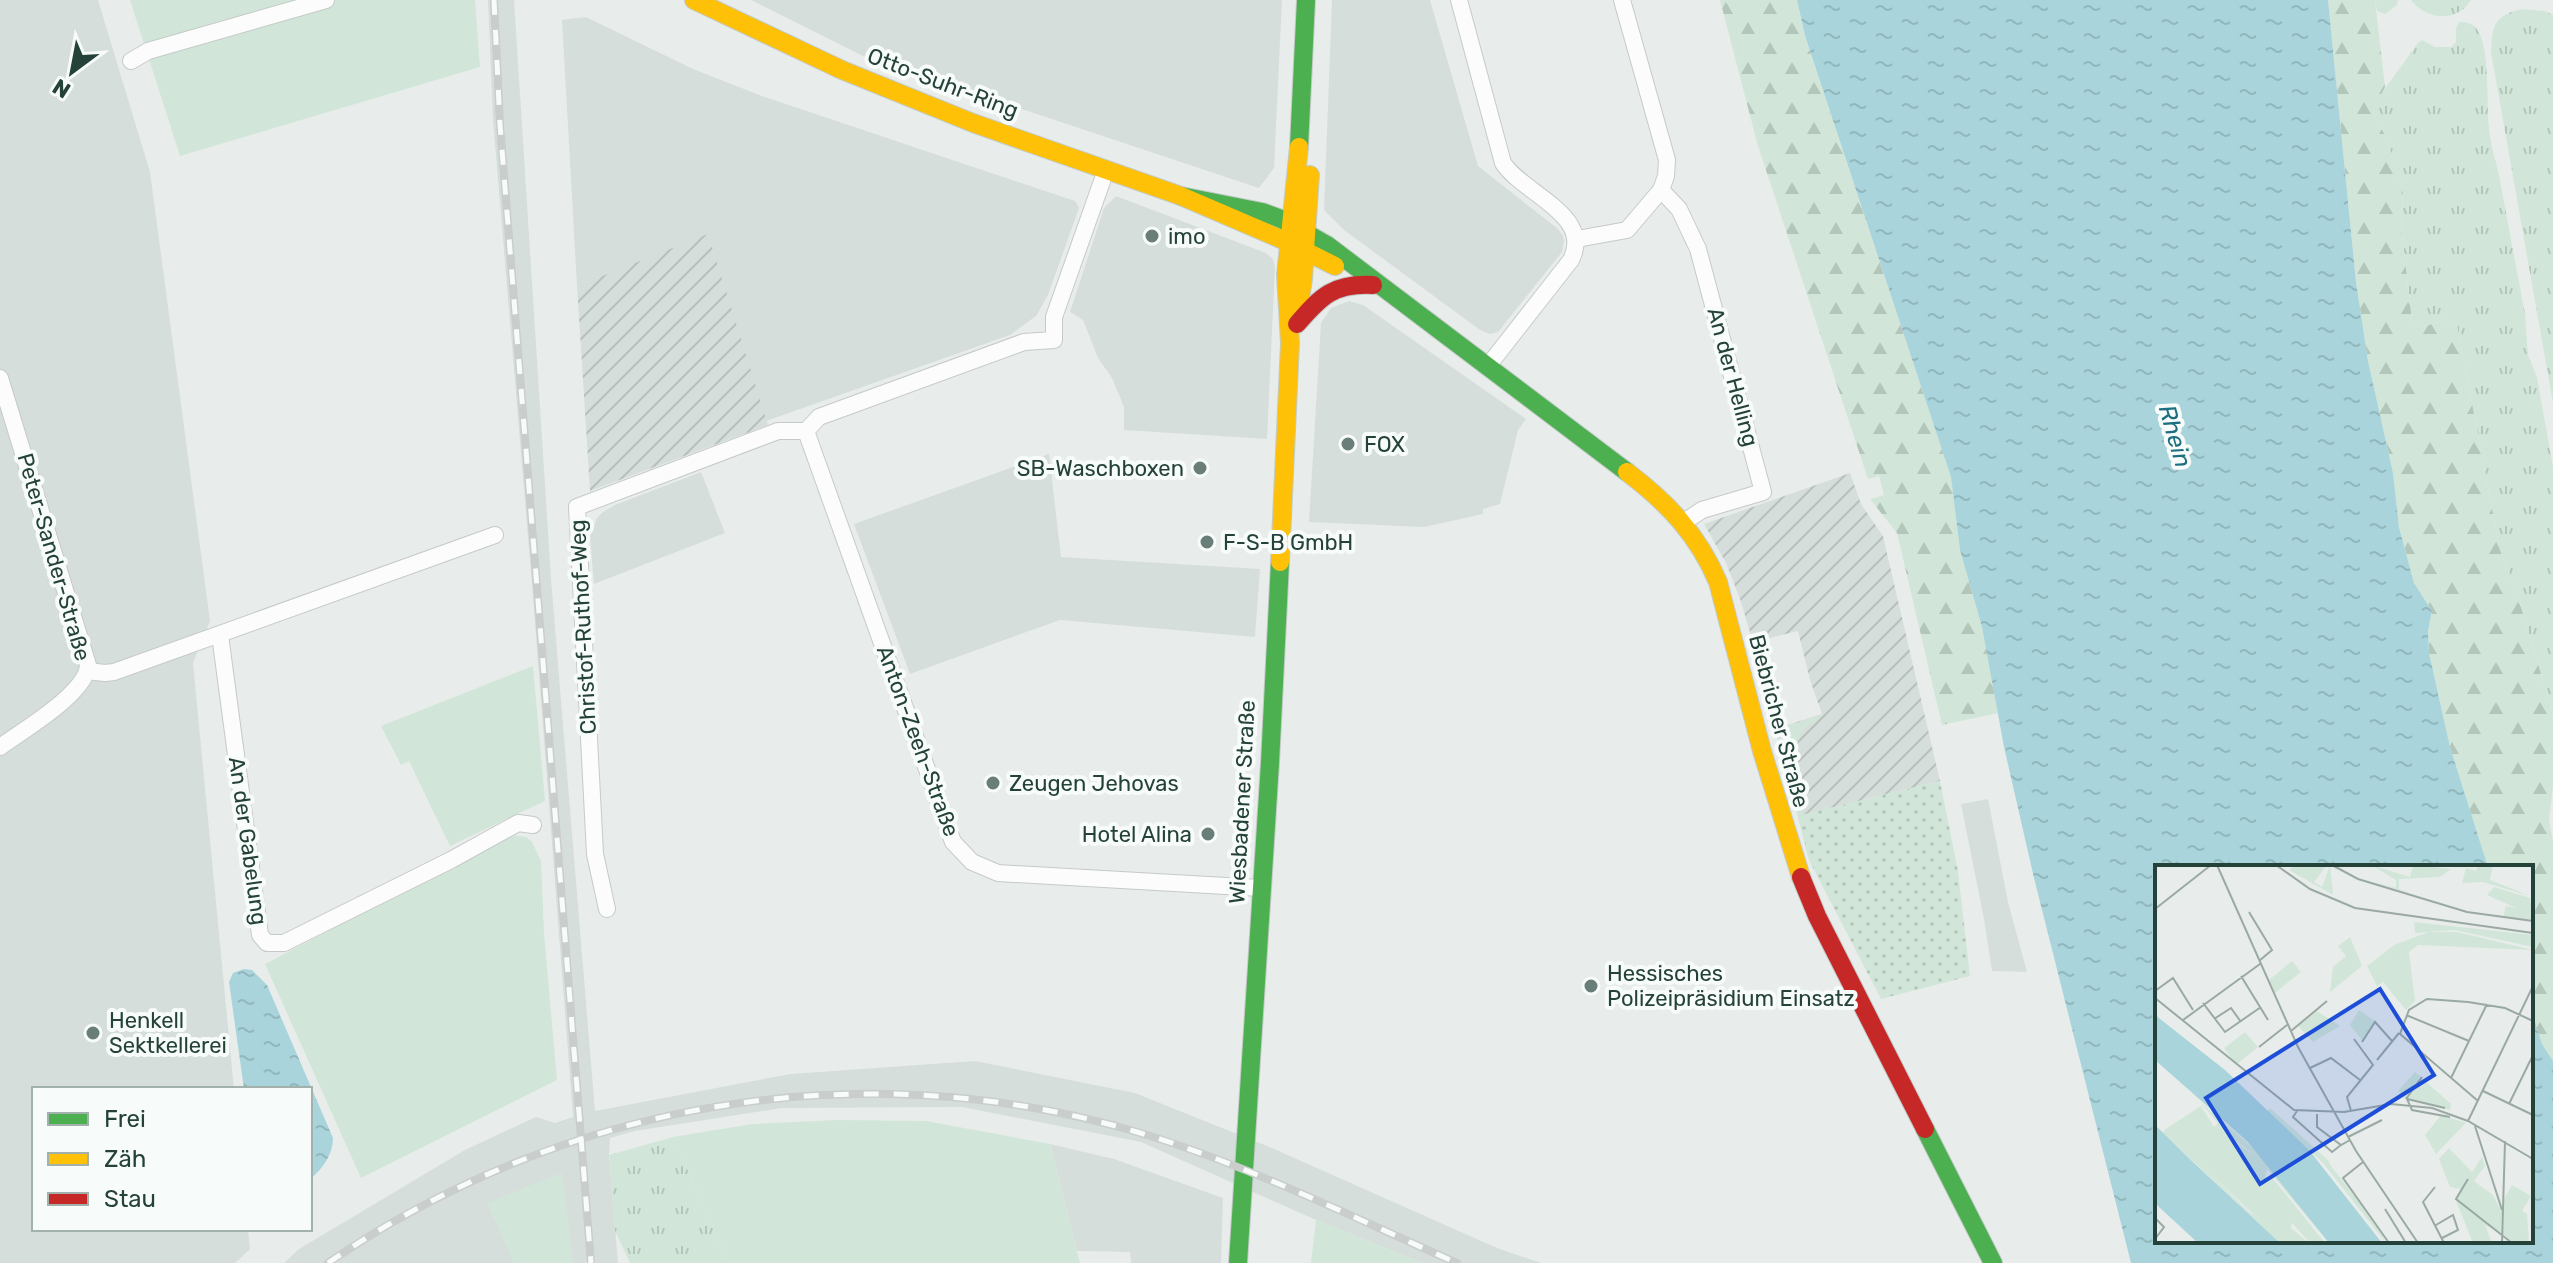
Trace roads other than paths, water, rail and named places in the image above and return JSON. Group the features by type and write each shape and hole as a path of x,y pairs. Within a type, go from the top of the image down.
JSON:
{"street":[{"path":"131,61 148,51 326,0"},
{"name":"Otto-Suhr-Ring","path":"694,0 842,70 973,123 1297,237"},
{"name":"Wiesbadener Straße","path":"1238,1263 1270,763 1292,335 1302,292 1297,237 1297,171 1306,0"},
{"path":"1459,0 1503,163 1510,174 1566,218 1577,239 1571,260 1488,366"},
{"path":"1577,239 1627,230 1661,190 1666,176 1667,160 1622,0"},
{"name":"Wiesbadener Straße","path":"1297,237 1310,167 1310,155 1301,127"},
{"name":"Christof-Ruthof-Weg","path":"607,909 595,854 577,507 778,431 806,431 819,417 1024,342 1054,340 1054,317 1106,170"},
{"path":"1247,208 1276,197 1297,171"},
{"name":"An der Helling","path":"1661,190 1679,209 1698,249 1763,492 1702,510 1684,522"},
{"name":"Otto-Suhr-Ring","path":"1181,196 1274,216 1297,237"},
{"name":"Biebricher Straße","path":"1297,237 1393,296"},
{"name":"Biebricher Straße","path":"1297,237 1340,254 1656,494 1684,522 1705,553 1718,582 1784,833 1799,874 1817,916 1993,1263"},
{"path":"1292,335 1328,291 1348,285 1373,285"},
{"name":"Peter-Sander-Straße","path":"0,378 87,660 87,671 79,686 0,747"},
{"name":"Anton-Zeeh-Straße","path":"806,431 953,842 972,862 998,873 1261,888"},
{"path":"87,671 114,672 495,535"},
{"name":"An der Gabelung","path":"220,635 260,935 267,943 284,943 518,823 533,825"}],"water":[{"name":"Rhein","path":"1797,0 2328,0 2356,282 2368,361 2393,473 2399,527 2414,583 2432,611 2428,631 2429,653 2450,747 2487,865 2155,865 2155,1243 2533,1243 2533,1015 2542,1044 2553,1061 2553,1263 2131,1263 2004,747 1982,627 1960,550 1951,477 1805,36"},
{"path":"252,970 267,985 311,1087 244,1087 229,982 233,973"},
{"path":"312,1089 333,1138 331,1150 312,1177"}],"railway":[{"path":"494,0 500,125 591,1263"},
{"path":"328,1263 419,1208 515,1163 615,1129 718,1106 823,1095 928,1096 1033,1108 1137,1132 1258,1175 1457,1263"}],"place":[{"name":"imo","path":"1152,236"},
{"name":"FOX","path":"1348,444"},
{"name":"SB-Waschboxen","path":"1200,468"},
{"name":"F-S-B GmbH","path":"1207,542"},
{"name":"Zeugen Jehovas","path":"993,783"},
{"name":"Hotel Alina","path":"1208,834"},
{"name":"Hessisches Polizeipräsidium Einsatz","path":"1591,986"},
{"name":"Henkell Sektkellerei","path":"93,1033"}]}
